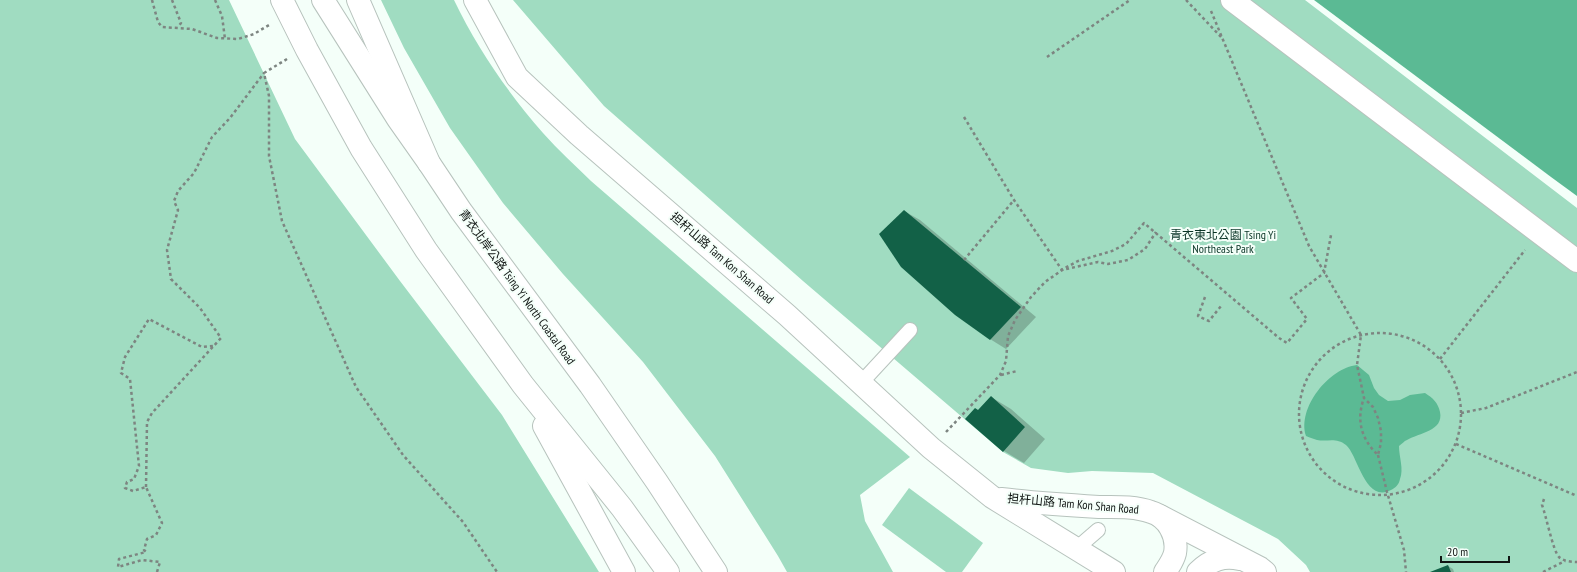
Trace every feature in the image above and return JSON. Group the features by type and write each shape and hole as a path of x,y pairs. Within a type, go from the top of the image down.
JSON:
{"main road":[{"path":"282,0 307,50 361,148 426,250 523,385 622,508 668,572"},
{"name":"青衣北岸公路 Tsing Yi North Coastal Road","path":"323,0 398,119 429,162 461,211 590,385 657,482 716,572"},
{"path":"358,0 429,162"},
{"name":"担杆山路 Tam Kon Shan Road","path":"475,0 517,77 579,135 787,315 931,448 992,497 1114,572"},
{"path":"1232,0 1577,261"},
{"path":"523,385 565,467 624,572"},
{"name":"担杆山路 Tam Kon Shan Road","path":"992,497 1031,503 1142,510 1151,512 1243,560"},
{"path":"1160,516 1167,522 1175,542 1175,553 1171,564 1165,572"},
{"path":"1198,572 1216,559 1226,557 1243,560 1265,572"}],"lane":[{"path":"860,384 910,330"},
{"path":"1076,548 1083,544 1098,530"}],"path":[{"path":"152,0 158,22 162,27 192,29 217,38 238,39 254,34 272,24"},
{"path":"172,0 181,23 178,27"},
{"path":"215,0 222,16 225,38"},
{"path":"1047,57 1130,0"},
{"path":"1186,0 1222,38"},
{"path":"1210,7 1211,13 1306,239 1324,273 1361,334 1357,365 1364,398 1360,418 1361,429 1370,448 1378,455"},
{"path":"157,572 160,562 142,560 118,567 119,559 146,552 144,550 147,539 156,535 162,523 146,487 147,422 152,413 221,338 200,308 171,278 167,250 178,210 174,201 178,191 194,173 212,137 230,118 264,73 288,59"},
{"path":"264,73 269,96 269,156 282,221 356,387 403,456 463,522 497,572"},
{"path":"964,117 1014,200 1062,270"},
{"path":"964,260 1014,200"},
{"path":"944,434 1000,375 1006,361 1008,336 1015,320 1031,297 1045,282 1078,261 1112,251 1126,244 1144,223 1279,338 1287,343 1307,319 1291,298 1324,273 1331,234"},
{"path":"1062,270 1098,262 1108,264 1128,260 1145,249 1156,232"},
{"path":"1440,360 1538,232"},
{"path":"1205,297 1198,316 1209,321 1221,306"},
{"path":"146,487 134,491 125,488 127,482 134,479 139,466 130,379 121,372 125,357 149,319 202,347 214,346"},
{"path":"1382,333 1404,336 1424,345 1440,360 1451,376 1458,394 1461,413 1460,429 1456,444 1436,473 1406,491 1388,494 1370,494 1352,490 1335,481 1321,468 1310,454 1303,436 1300,418 1300,399 1306,381 1314,366 1328,352 1343,341 1361,334 1382,333"},
{"path":"1000,375 1017,371"},
{"path":"1461,413 1486,408 1577,372"},
{"path":"1364,398 1372,407 1378,418 1381,431 1381,443 1378,455 1404,550 1406,572"},
{"path":"1456,444 1577,496"},
{"path":"1544,499 1542,505 1548,522 1551,538 1558,556 1566,561 1577,562"},
{"path":"1543,572 1566,561"}],"green space":[{"path":"0,0 229,0 295,139 502,415 599,572 0,572"},
{"path":"381,0 454,0 494,70 543,133 591,181 910,457 860,495 865,521 893,572 787,572 715,456 643,362 563,274 503,203 450,128 404,48"},
{"name":"青衣東北公園 Tsing Yi Northeast Park","path":"513,0 1305,0 1577,208 1577,572 1310,572 1306,565 1278,539 1153,473 1092,471 1068,473 1031,468 1003,452 803,281 604,106"},
{"path":"909,488 983,543 962,572 946,572 882,525"}],"shaded area":[{"path":"1314,0 1577,0 1577,196 1551,177"},
{"path":"1357,365 1369,375 1374,388 1379,395 1388,401 1400,400 1410,395 1425,393 1435,401 1440,412 1438,423 1434,427 1406,440 1399,446 1402,471 1398,485 1391,490 1382,492 1375,490 1368,485 1346,445 1339,441 1317,440 1306,436 1304,425 1306,414 1318,391 1326,381 1336,373"}],"building":[{"path":"904,210 1021,307 990,340 955,315 901,267 879,234"},
{"path":"991,396 1025,427 1003,452 965,419 975,408 978,410"},
{"path":"1448,565 1451,572 1430,572"}]}
